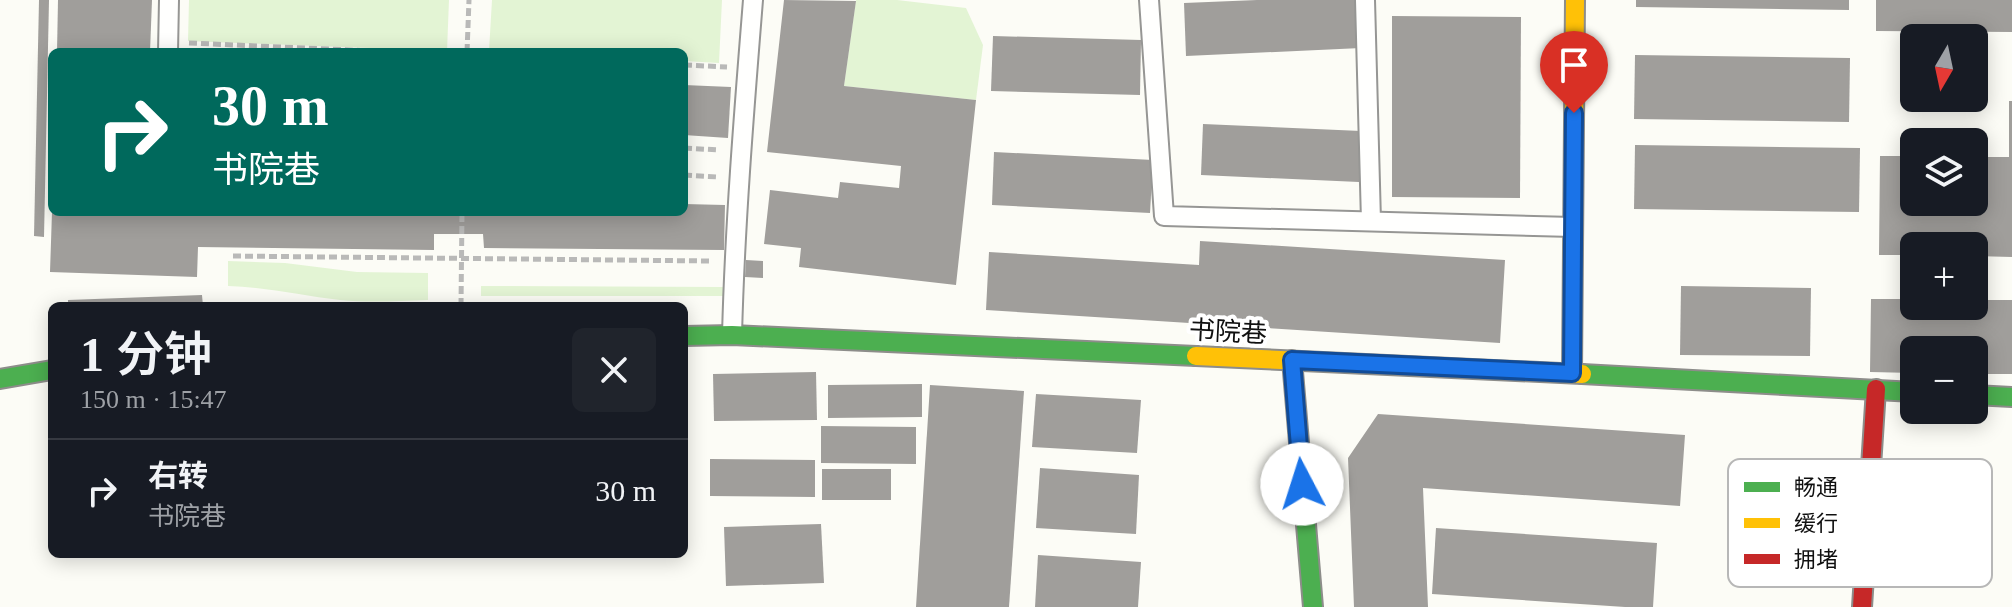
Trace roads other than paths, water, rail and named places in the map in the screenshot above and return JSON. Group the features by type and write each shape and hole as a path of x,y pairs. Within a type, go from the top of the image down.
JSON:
{"main road":[{"path":"1572,373 1575,0"},
{"name":"书院巷","path":"688,336 732,335 1292,360 1900,391"},
{"path":"1292,360 1313,607"},
{"path":"0,379 48,370"},
{"path":"1872,459 1876,389"},
{"path":"1988,396 2012,397"},
{"path":"1862,607 1863,587"}],"lane":[{"path":"168,47 169,0"},
{"path":"732,335 733,262 753,0"},
{"path":"1149,0 1164,216 1573,227"},
{"path":"1365,0 1371,221"}]}
